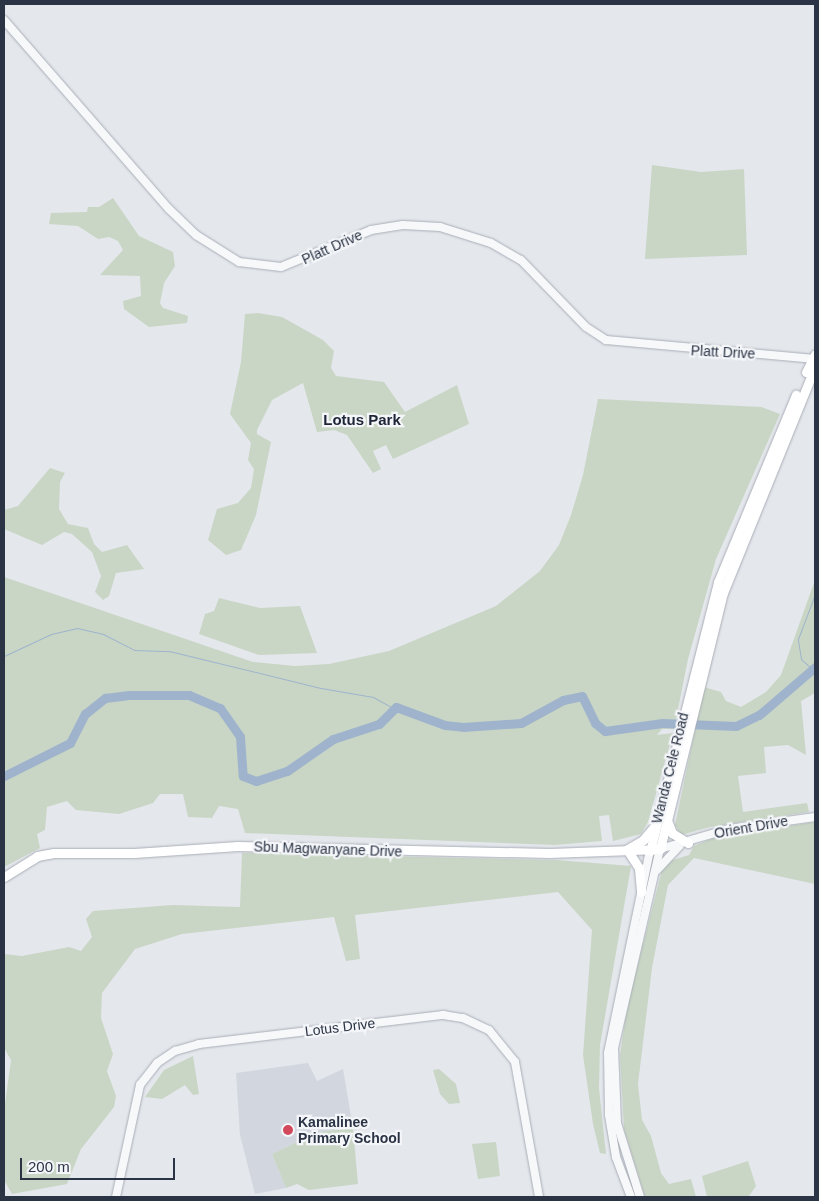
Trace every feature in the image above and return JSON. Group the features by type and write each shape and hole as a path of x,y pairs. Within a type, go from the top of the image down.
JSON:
{"main road":[{"name":"Wanda Cele Road","path":"655,850 666,817 687,717 730,550 814,359"},
{"name":"Wanda Cele Road","path":"655,850 657,822 683,734"},
{"path":"666,817 672,833 684,844"},
{"path":"641,892 639,868 626,851 643,840 657,822"},
{"name":"Sbu Magwanyane Drive","path":"4,877 37,856 54,853 134,853 238,846 451,852 655,850"}],"street":[{"name":"Platt Drive","path":"4,20 115,152 169,209 196,235 239,262 256,267 281,267 371,230 403,225 440,227 484,240 521,260 586,327 606,340 814,359"},
{"name":"Orient Drive","path":"655,850 684,844 730,829 815,817"},
{"path":"654,877 664,860 684,844"},
{"name":"Wanda Cele Road","path":"640,1197 621,1141 613,1074 622,1002 654,877 655,850"},
{"name":"Wanda Cele Road","path":"631,1197 616,1157 607,1071 611,1027 641,892 655,850"},
{"name":"Lotus Drive","path":"116,1197 140,1084 157,1064 175,1051 199,1044 443,1015 463,1018 489,1030 515,1062 539,1197"}],"shaded area":[{"name":"Kamalinee Primary School","path":"308,1063 317,1081 343,1069 353,1128 318,1132 272,1154 286,1188 255,1194 240,1135 236,1073"}],"green space":[{"path":"652,165 701,172 744,169 747,255 645,259"},
{"path":"113,198 139,236 173,252 175,266 164,283 160,303 163,308 188,316 187,323 149,327 124,309 123,301 141,296 140,276 100,275 123,250 118,241 109,237 98,239 78,226 49,224 51,213 87,212 88,207 99,207"},
{"path":"258,313 282,317 323,340 334,351 331,368 336,376 384,382 405,412 457,385 469,424 393,459 386,445 373,451 381,469 373,473 347,435 334,430 317,432 303,383 272,400 257,430 257,434 271,442 256,515 241,550 226,555 208,540 217,509 238,503 251,488 254,469 248,460 251,443 230,414 241,362 245,314"},
{"path":"598,399 761,407 780,414 716,559 688,659 674,729 662,729 657,735 673,733 648,822 641,834 613,841 609,815 599,816 602,841 555,845 245,833 238,809 219,806 212,818 188,817 183,794 160,794 153,803 119,814 76,810 67,801 47,807 45,830 37,834 40,848 4,867 4,577 253,662 295,666 329,664 389,651 496,606 540,571 559,545 571,515 583,475"},
{"path":"50,468 65,473 60,482 59,509 68,524 88,528 94,544 102,552 127,545 144,569 116,573 109,596 103,600 95,592 101,576 92,552 72,534 64,532 42,545 4,529 4,510 18,506"},
{"path":"815,580 815,693 801,701 806,755 788,745 764,747 766,773 738,776 743,812 807,803 809,812 710,827 681,835 675,825 704,687 721,692 726,701 741,707 766,692 781,675"},
{"path":"219,598 260,608 300,606 317,653 259,655 199,634 205,614 214,611"},
{"path":"815,822 815,884 694,858 668,885 652,968 638,1084 642,1120 651,1136 661,1173 669,1184 691,1179 696,1197 645,1197 624,1129 620,1055 627,1007 662,870 670,861 689,855 694,846 718,836"},
{"path":"242,853 556,860 631,866 600,1045 599,1088 606,1154 600,1153 593,1124 583,1055 592,930 558,892 355,915 360,959 346,961 334,917 182,934 135,949 102,993 101,1018 113,1054 107,1071 116,1096 114,1107 81,1149 67,1184 12,1194 4,1180 4,1111 11,1060 4,1048 4,954 22,956 69,947 81,951 92,937 86,919 93,911 173,905 240,907"},
{"path":"193,1056 199,1094 193,1095 185,1085 162,1099 145,1097 164,1070"},
{"path":"439,1069 456,1084 460,1103 449,1104 440,1094 433,1070"},
{"path":"353,1128 358,1184 309,1190 297,1184 286,1188 272,1154 318,1132"},
{"path":"496,1142 500,1176 478,1179 472,1144"},
{"path":"748,1161 756,1186 749,1196 707,1197 702,1176"}],"waterway":[{"path":"812,669 801,659 798,639 815,594"},
{"path":"4,656 51,634 77,628 103,634 134,650 169,651 321,688 373,697 393,708"},
{"path":"4,776 70,743 85,714 105,698 129,695 189,695 220,708 240,737 243,776 256,781 287,771 333,739 379,724 396,707 445,725 463,727 521,723 563,700 582,696 595,723 605,731 662,723 736,726 759,715 815,667"}],"place":[{"name":"Kamalinee Primary School","path":"288,1130"}],"district":[{"name":"Lotus Park","path":"362,420"}]}
